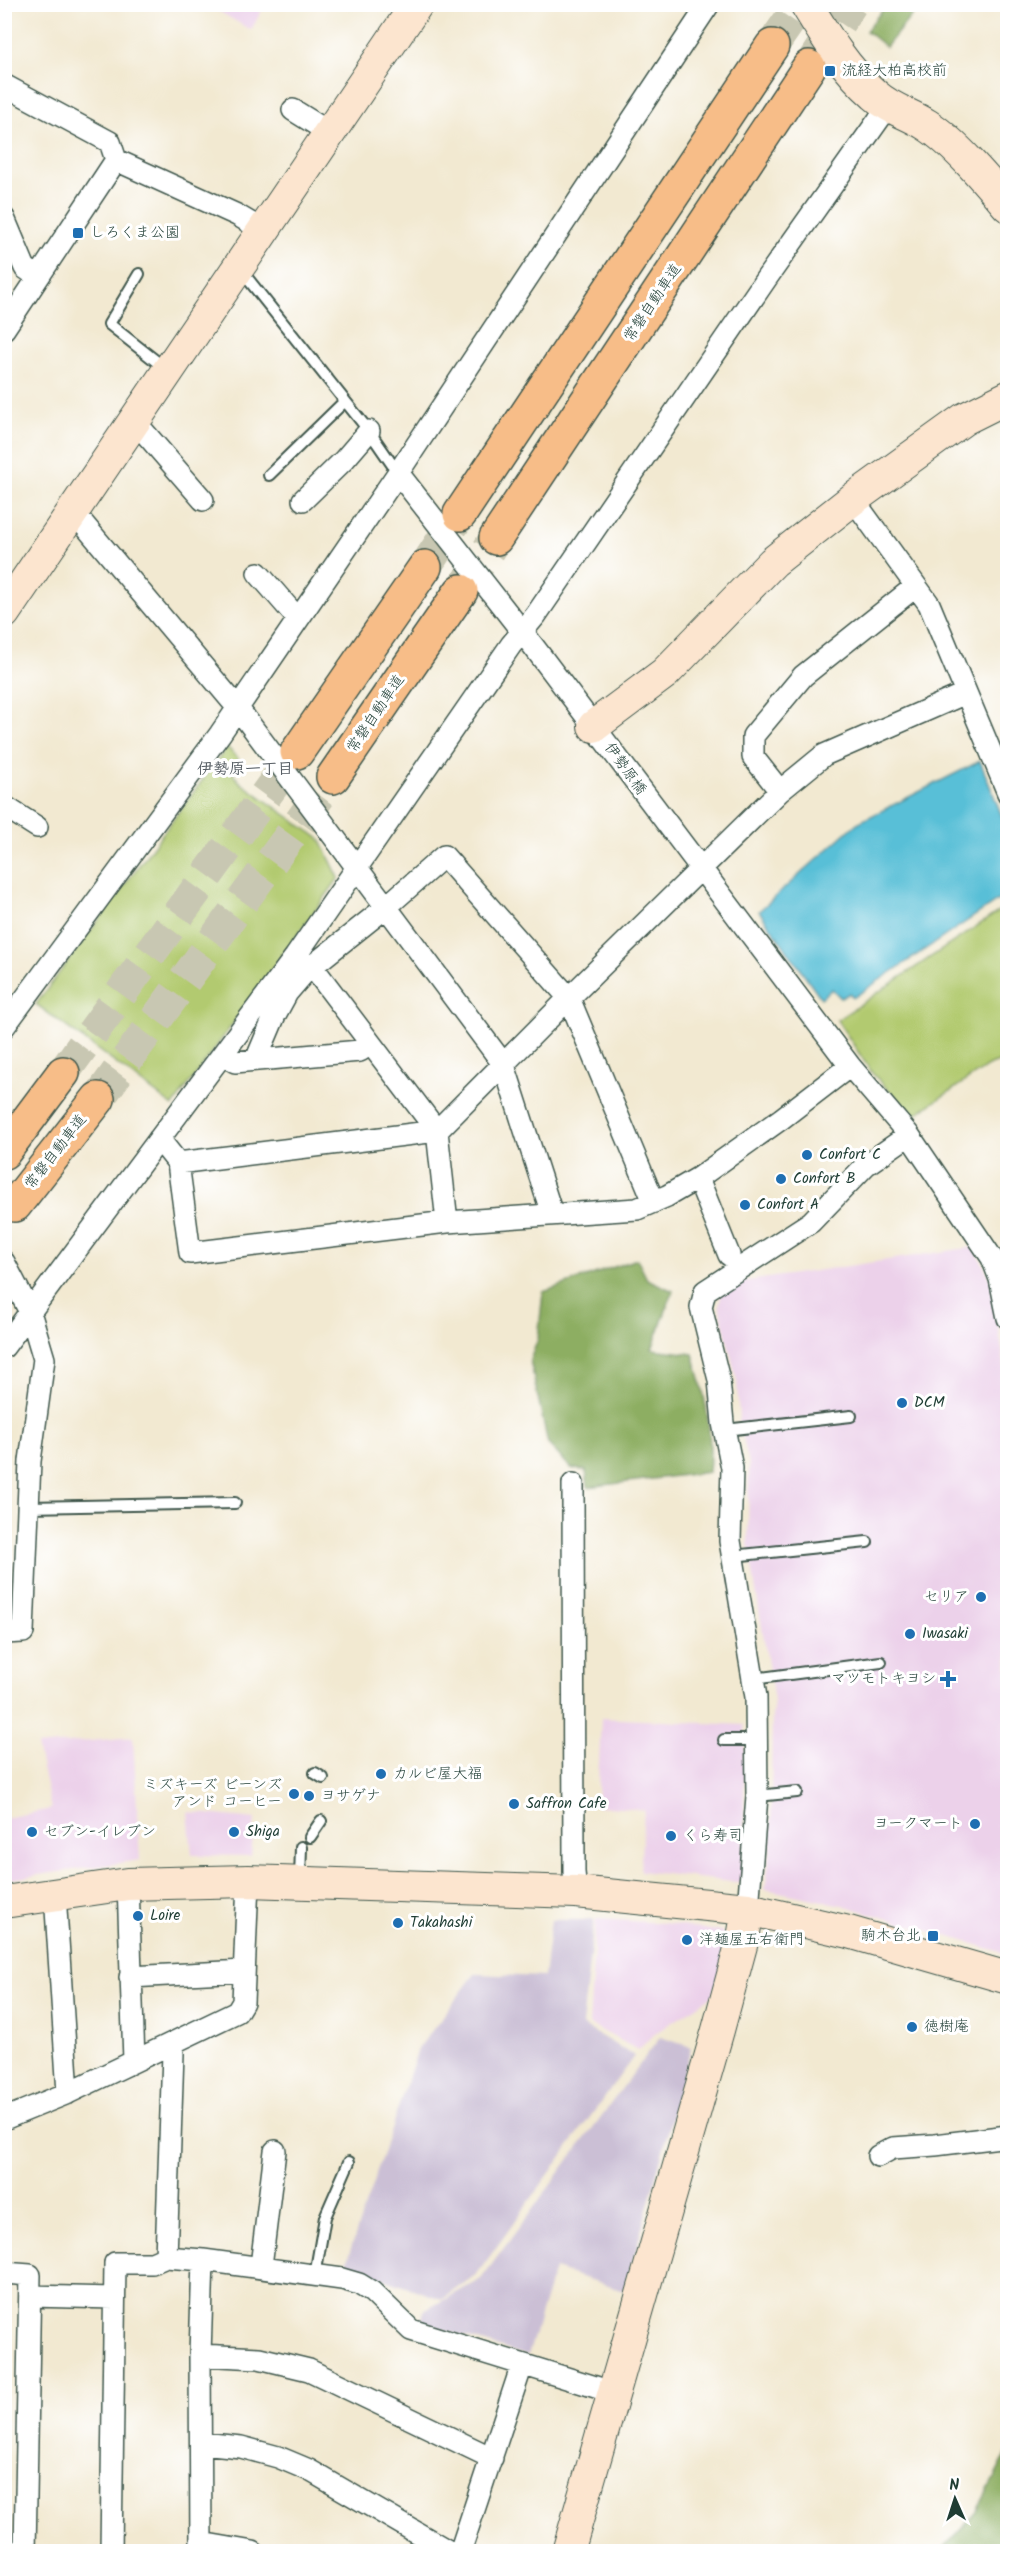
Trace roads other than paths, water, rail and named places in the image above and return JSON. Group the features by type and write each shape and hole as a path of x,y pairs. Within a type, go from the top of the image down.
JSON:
{"highway":[{"path":"460,514 772,46"},
{"name":"常磐自動車道","path":"496,538 809,67"},
{"path":"297,752 425,567"},
{"name":"常磐自動車道","path":"333,777 461,591"},
{"path":"4,1152 63,1073"},
{"name":"常磐自動車道","path":"15,1205 98,1099"}],"street":[{"path":"4,613 417,4"},
{"path":"4,1028 237,707 298,619 398,473 709,4"},
{"path":"806,4 831,45 852,71 889,105 928,125 990,184 1008,206"},
{"path":"4,85 110,142 116,160 237,215 264,231"},
{"path":"256,1060 303,961 357,869 536,615 765,279 889,105"},
{"path":"293,110 330,133"},
{"path":"4,329 116,160"},
{"path":"4,218 25,267 39,277"},
{"path":"594,726 665,672 773,562 853,499 964,418 1008,397"},
{"path":"133,425 145,434 203,500"},
{"path":"303,500 344,460 369,431"},
{"name":"伊勢原橋","path":"398,473 594,726 850,1065 909,1135 992,1258 1000,1279 1008,1318"},
{"path":"853,499 929,604 1008,793"},
{"path":"72,515 81,521 237,707 504,1065 552,1214"},
{"path":"258,573 298,619"},
{"path":"780,791 753,758 753,736 803,676 916,586"},
{"path":"178,1163 437,1131 780,791 825,755 966,693"},
{"path":"4,806 37,827"},
{"path":"4,1347 223,1055 303,961 385,908 444,856 569,998 654,1202"},
{"path":"303,961 371,1044 437,1131 447,1222"},
{"path":"223,1055 235,1062 360,1051 371,1044"},
{"path":"159,1139 178,1163 190,1253 447,1222 637,1209 698,1178 781,1119 850,1065"},
{"path":"568,2552 736,1964 748,1909 756,1796 756,1697 730,1541 732,1468 724,1430 719,1380 701,1307 705,1291 811,1222 866,1165 909,1135"},
{"path":"698,1178 729,1255"},
{"path":"4,1262 30,1312 44,1359 30,1461 23,1632 4,1633"},
{"path":"573,1484 574,1872 576,1892"},
{"path":"4,1902 128,1884 248,1881 576,1892 748,1909 849,1932 1008,1978"},
{"path":"4,2119 68,2093 237,2012 243,2002 248,1881"},
{"path":"128,1884 134,2061"},
{"path":"55,1894 68,2093"},
{"path":"130,1977 244,1971"},
{"path":"166,2257 174,2053 169,2046"},
{"path":"878,2156 893,2148 1008,2136"},
{"path":"261,2266 275,2151"},
{"path":"111,2552 116,2263 152,2263 166,2257 203,2260 261,2266 359,2284 372,2292 411,2330 615,2393"},
{"path":"203,2260 200,2355 201,2547 253,2552"},
{"path":"4,2273 30,2275 25,2552"},
{"path":"30,2296 114,2298"},
{"path":"200,2355 259,2358 309,2370 492,2458"},
{"path":"460,2552 522,2365"},
{"path":"201,2443 242,2447 278,2457 299,2466 450,2552"}],"lane":[{"path":"236,272 248,279 369,431 398,473"},
{"path":"139,274 109,324 169,372"},
{"path":"269,475 345,401"},
{"path":"724,1430 851,1416"},
{"path":"28,1507 235,1503"},
{"path":"732,1556 867,1542"},
{"path":"753,1678 881,1662"},
{"path":"724,1740 755,1740"},
{"path":"756,1796 798,1792"},
{"path":"310,1837 321,1821"},
{"path":"300,1882 301,1847"},
{"path":"315,2275 325,2217 349,2162"}],"water":[{"path":"980,761 1007,829 1007,894 853,998 850,993 841,998 832,989 821,998 759,911 857,823"}],"tunnel":[{"path":"772,46 801,4"},
{"path":"812,63 851,4"},
{"path":"425,567 460,514"},
{"path":"461,591 496,538"},
{"path":"63,1073 297,752"},
{"path":"98,1099 333,777"}],"place":[{"name":"流経大柏高校前","path":"830,71"},
{"name":"しろくま公園","path":"78,233"},
{"name":"Confort C","path":"807,1155"},
{"name":"Confort B","path":"781,1179"},
{"name":"Confort A","path":"745,1205"},
{"name":"DCM","path":"902,1403"},
{"name":"セリア","path":"981,1597"},
{"name":"Iwasaki","path":"910,1634"},
{"name":"マツモトキヨシ","path":"948,1679"},
{"name":"カルビ屋大福","path":"381,1774"},
{"name":"ミズキーズ ビーンズ アンド コーヒー","path":"294,1794"},
{"name":"ヨサゲナ","path":"309,1796"},
{"name":"Saffron Cafe","path":"514,1804"},
{"name":"ヨークマート","path":"975,1824"},
{"name":"セブン-イレブン","path":"32,1832"},
{"name":"Shiga","path":"234,1832"},
{"name":"くら寿司","path":"671,1836"},
{"name":"Loire","path":"138,1916"},
{"name":"Takahashi","path":"398,1923"},
{"name":"駒木台北","path":"933,1936"},
{"name":"洋麺屋五右衛門","path":"687,1940"},
{"name":"徳樹庵","path":"912,2027"}],"district":[{"name":"伊勢原一丁目","path":"245,769"}]}
